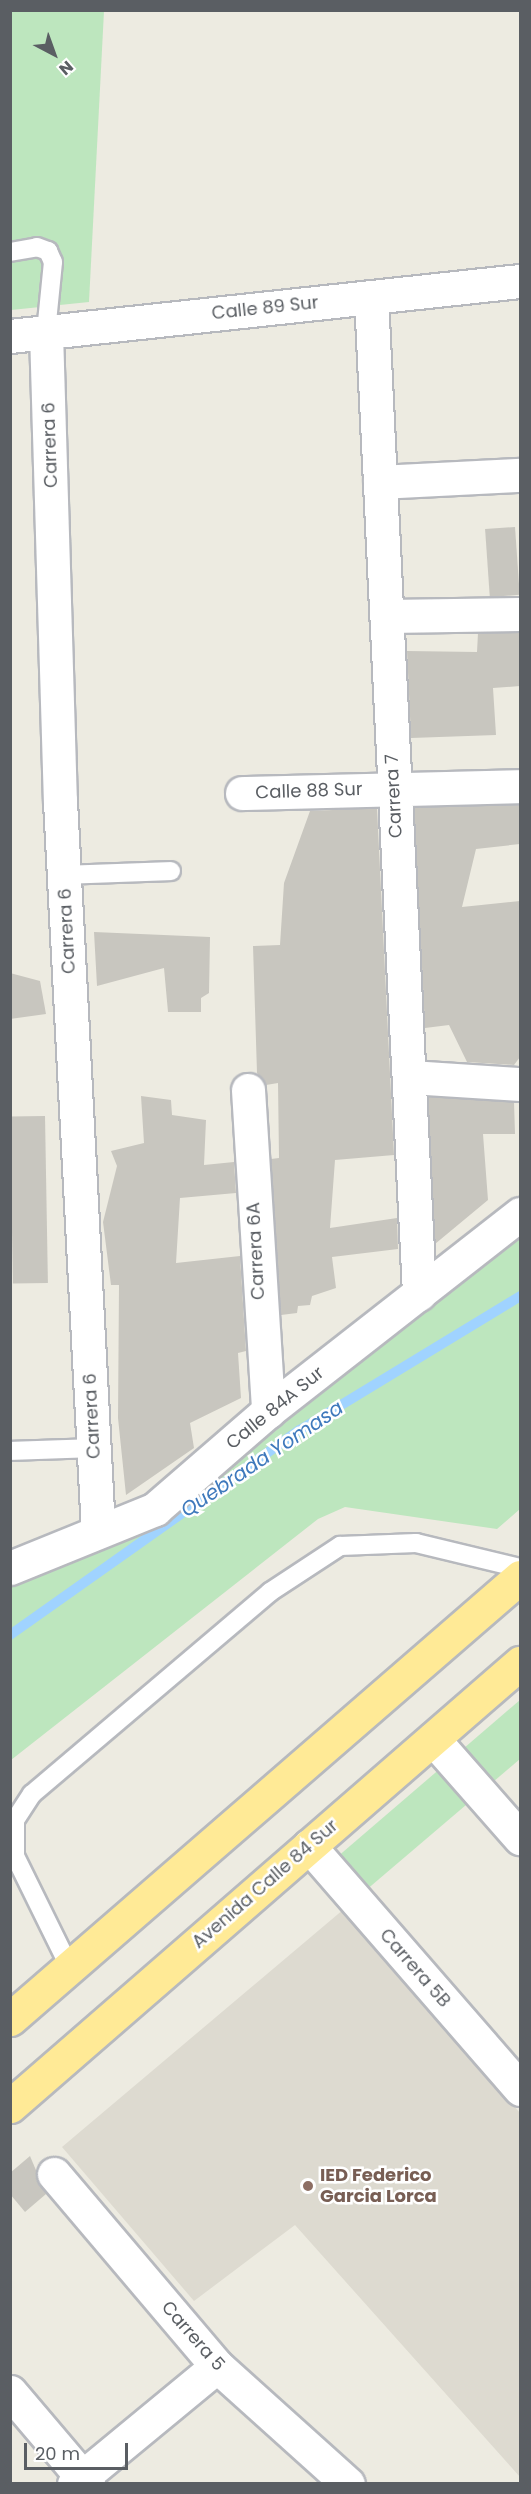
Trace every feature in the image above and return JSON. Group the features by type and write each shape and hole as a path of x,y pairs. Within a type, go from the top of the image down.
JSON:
{"highway":[{"path":"10,2019 520,1577"},
{"name":"Avenida Calle 84 Sur","path":"10,2106 520,1663"}],"street":[{"name":"Calle 89 Sur","path":"10,336 520,281"},
{"name":"Carrera 7","path":"371,297 411,1077 419,1294"},
{"name":"Carrera 6","path":"46,332 64,875 98,1530"},
{"path":"380,482 520,475"},
{"path":"388,616 520,614"},
{"name":"Calle 88 Sur","path":"242,793 520,786"},
{"path":"411,1077 520,1084"},
{"name":"Carrera 6A","path":"248,1090 268,1411"},
{"name":"Calle 84A Sur","path":"10,1568 98,1530 155,1509 268,1411 520,1214"},
{"path":"433,1739 520,1838"},
{"name":"Carrera 5B","path":"309,1846 520,2089"},
{"name":"Carrera 5","path":"54,2174 217,2366 348,2484"},
{"path":"10,2392 81,2482 217,2366"}],"lane":[{"path":"10,252 37,247 48,251 53,262 46,332"},
{"path":"64,875 171,871"},
{"path":"10,1451 94,1448"},
{"path":"70,1968 15,1856 15,1820 32,1794 270,1592 340,1546 416,1543 520,1568"}],"shaded area":[{"name":"IED Federico Garcia Lorca","path":"344,1909 520,2113 520,2477 295,2225 194,2301 62,2147"}],"green space":[{"path":"10,11 104,11 89,302 11,310"},
{"path":"520,1236 520,1509 497,1529 345,1507 318,1519 11,1760 11,1582 242,1453"},
{"path":"520,1700 520,1759 365,1891 336,1858"}],"building":[{"path":"515,527 520,595 490,597 485,529"},
{"path":"478,633 520,633 520,686 493,688 496,735 411,738 407,651 477,652"},
{"path":"520,805 520,844 476,849 462,907 520,901 520,1057 514,1065 467,1062 449,1025 425,1028 414,807"},
{"path":"377,808 394,1155 335,1160 330,1228 397,1218 398,1249 332,1257 336,1288 312,1296 310,1305 298,1306 297,1313 281,1315 271,1159 279,1158 278,1083 266,1085 257,1073 253,946 280,945 284,883 310,811"},
{"path":"94,932 210,937 209,993 201,998 201,1012 168,1012 164,968 97,986"},
{"path":"10,973 40,981 46,1014 10,1019"},
{"path":"141,1096 171,1100 172,1115 206,1120 204,1165 234,1162 236,1193 180,1198 176,1263 240,1256 246,1351 238,1353 241,1398 190,1423 194,1448 126,1495 118,1418 119,1285 111,1285 103,1222 117,1166 111,1151 144,1143"},
{"path":"428,1097 514,1102 515,1134 483,1134 488,1200 435,1244"},
{"path":"45,1116 48,1283 13,1284 10,1117"},
{"path":"30,2156 46,2194 25,2212 10,2194 10,2173"}],"waterway":[{"name":"Quebrada Yomasa","path":"10,1635 300,1430 520,1296"}],"place":[{"name":"IED Federico Garcia Lorca","path":"308,2186"}]}
